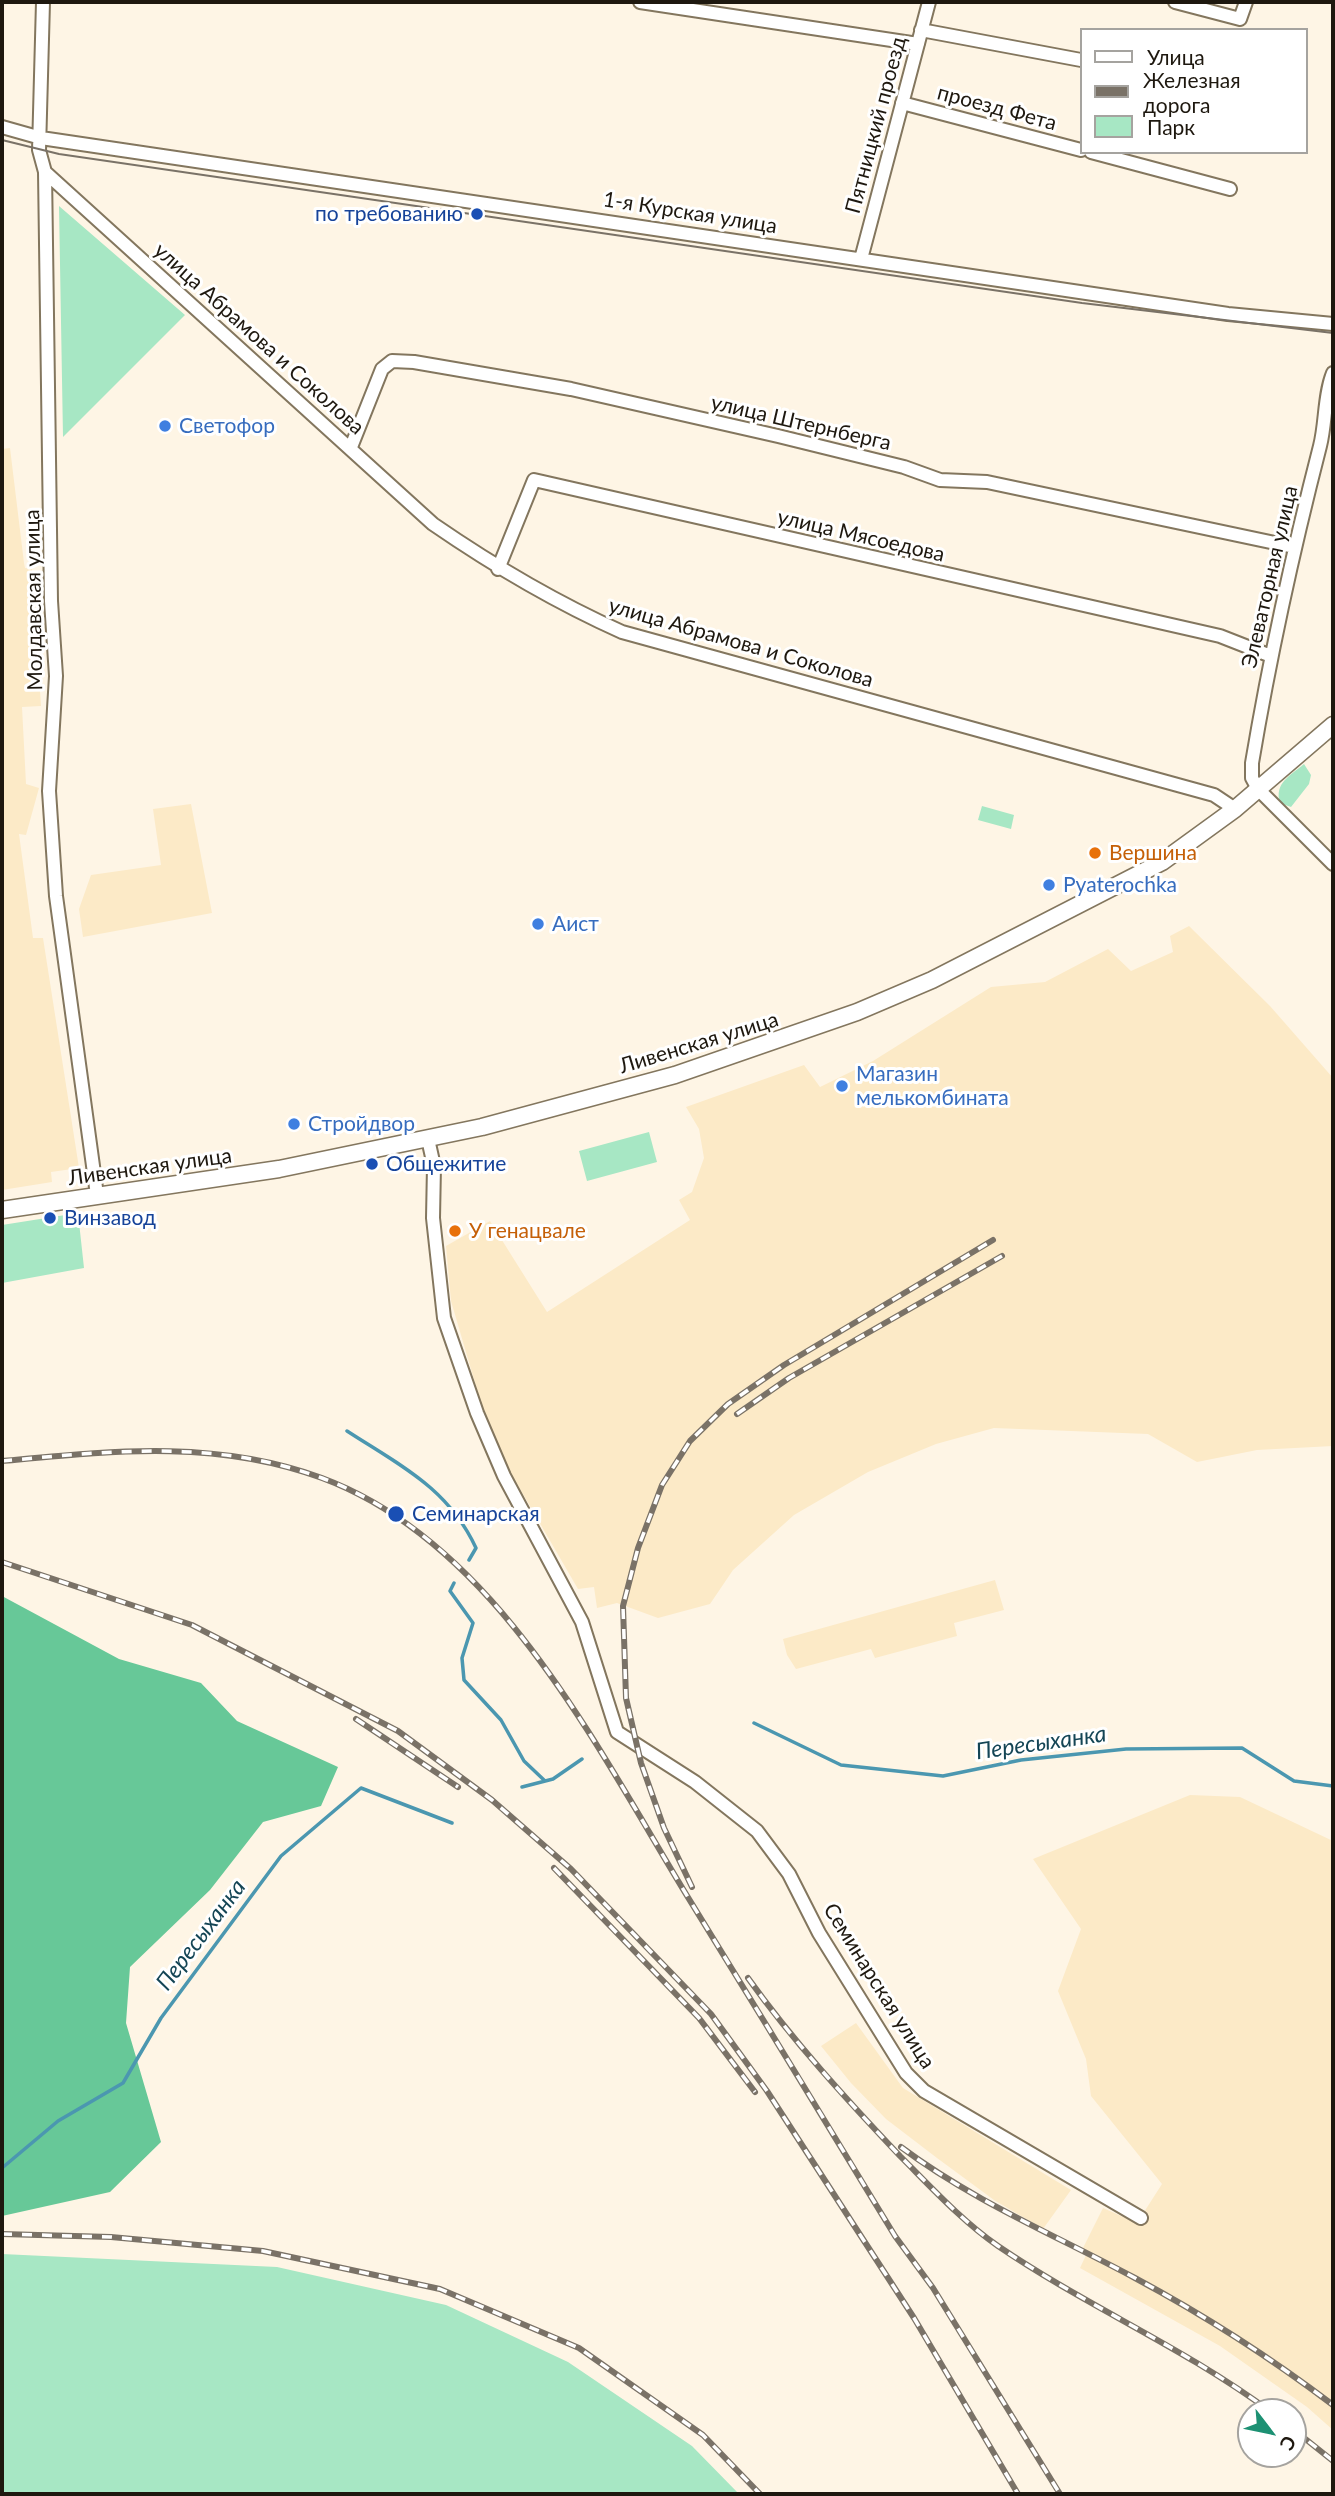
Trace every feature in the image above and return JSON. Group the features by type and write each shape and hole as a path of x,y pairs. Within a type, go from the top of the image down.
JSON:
{"main road":[{"name":"Ливенская улица","path":"2,1210 279,1169 428,1139 675,1075 856,1012 932,980 1162,862 1235,809 1333,725"}],"street":[{"name":"Молдавская улица","path":"43,2 40,161 45,172 51,601 56,676 50,790 56,896 97,1195"},
{"path":"640,2 918,44"},
{"name":"Пятницкий проезд","path":"861,259 929,2"},
{"path":"1175,2 1239,24 1246,2"},
{"path":"921,30 1080,60"},
{"name":"проезд Фета","path":"902,103 1080,150"},
{"path":"2,127 41,138"},
{"name":"1-я Курская улица","path":"41,138 1228,314 1333,324"},
{"path":"1099,154 1230,189"},
{"name":"улица Абрамова и Соколова","path":"45,172 433,524 498,569 568,608 622,632 1214,795 1235,809"},
{"name":"улица Штернберга","path":"351,447 382,369 392,361 414,362 571,389 803,442 904,467 940,480 987,482 1294,547"},
{"name":"Элеваторная улица","path":"1258,789 1252,778 1252,763 1270,656 1294,547 1323,436 1333,373"},
{"name":"улица Мясоедова","path":"498,569 534,480 1220,636 1270,656"},
{"path":"1258,789 1333,864"},
{"name":"Семинарская улица","path":"428,1139 434,1166 433,1217 444,1318 477,1413 504,1476 582,1622 617,1732 695,1782 757,1831 789,1874 820,1936 906,2073 924,2091 1141,2218"}],"shaded area":[{"path":"10,448 24,563 25,568 32,569 41,706 22,707 26,784 39,788 26,835 19,834 33,938 43,938 79,1168 51,1172 52,1182 2,1190 2,449"},
{"path":"191,804 212,913 83,937 79,909 91,875 161,865 153,809"},
{"path":"1189,926 1270,1006 1333,1078 1333,1446 1257,1450 1197,1462 1148,1434 994,1428 936,1444 868,1472 794,1515 733,1570 710,1604 658,1618 617,1603 597,1608 594,1587 578,1589 509,1470 485,1417 451,1301 446,1246 490,1221 547,1312 690,1220 679,1200 692,1192 704,1158 699,1129 686,1107 804,1065 820,1087 873,1061 991,987 1045,982 1108,949 1131,971 1173,952 1170,936"},
{"path":"995,1580 1004,1610 954,1623 957,1636 875,1658 871,1649 796,1669 787,1655 783,1639"},
{"path":"1190,1795 1240,1797 1333,1841 1333,2430 1307,2407 1307,2398 1294,2398 1220,2346 1080,2268 1087,2253 1082,2250 1103,2208 1137,2223 1162,2184 1091,2096 1086,2059 1058,1991 1081,1929 1033,1859"},
{"path":"856,2023 903,2088 1071,2190 1043,2229 994,2200 937,2158 886,2119 851,2083 821,2046"}],"green space":[{"path":"59,206 185,315 63,437"},
{"path":"1304,764 1311,775 1309,784 1291,807 1280,803 1281,785"},
{"path":"982,806 1014,815 1011,829 978,820"},
{"path":"649,1132 657,1162 587,1181 579,1151"},
{"path":"78,1213 84,1268 2,1283 2,1225"},
{"path":"2,1596 119,1659 201,1683 237,1721 338,1767 321,1806 263,1822 210,1890 130,1967 126,2023 161,2142 110,2192 2,2216"},
{"path":"2,2254 277,2267 446,2305 568,2362 692,2446 739,2494 2,2494"}],"waterway":[{"path":"347,1431 421,1480 452,1509 476,1548 469,1560"},
{"path":"454,1583 450,1591 473,1623 462,1658 464,1680 501,1720 524,1761 544,1780"},
{"name":"Пересыханка","path":"754,1723 841,1765 943,1776 1021,1760 1126,1749 1242,1748 1294,1781 1333,1786"},
{"path":"522,1787 553,1779 582,1759"},
{"name":"Пересыханка","path":"2,2168 58,2121 123,2083 161,2018 281,1856 361,1788 452,1823"}],"tram line":[{"path":"2,140 59,154 1082,303 1333,333"}],"railway":[{"path":"692,1887 664,1828 641,1763 626,1698 623,1606 638,1548 662,1485 690,1441 728,1404 784,1365 993,1240"},
{"path":"737,1414 789,1378 1002,1256"},
{"path":"2,1461 163,1451 243,1457 322,1478 384,1509 440,1550 491,1600 537,1656 579,1717 895,2236 933,2288 1060,2494"},
{"path":"2,1562 192,1625 398,1731 492,1800 571,1869 711,2014 767,2091 914,2318 1018,2494"},
{"path":"356,1719 458,1787"},
{"path":"554,1868 699,2018 755,2092"},
{"path":"748,1978 783,2025 840,2092 900,2156 972,2226 1031,2268 1170,2347 1251,2398"},
{"path":"901,2147 986,2201 1135,2278 1212,2322 1333,2405"},
{"path":"2,2234 111,2237 263,2251 440,2289 579,2348 703,2435 760,2494"},
{"path":"1307,2440 1333,2461"}],"place":[{"name":"по требованию","path":"477,214"},
{"name":"Светофор","path":"165,426"},
{"name":"Вершина","path":"1095,853"},
{"name":"Pyaterochka","path":"1049,885"},
{"name":"Аист","path":"538,924"},
{"name":"Магазин мелькомбината","path":"842,1086"},
{"name":"Стройдвор","path":"294,1124"},
{"name":"Общежитие","path":"372,1164"},
{"name":"Винзавод","path":"50,1218"},
{"name":"У генацвале","path":"455,1231"},
{"name":"Семинарская","path":"396,1514"}]}
